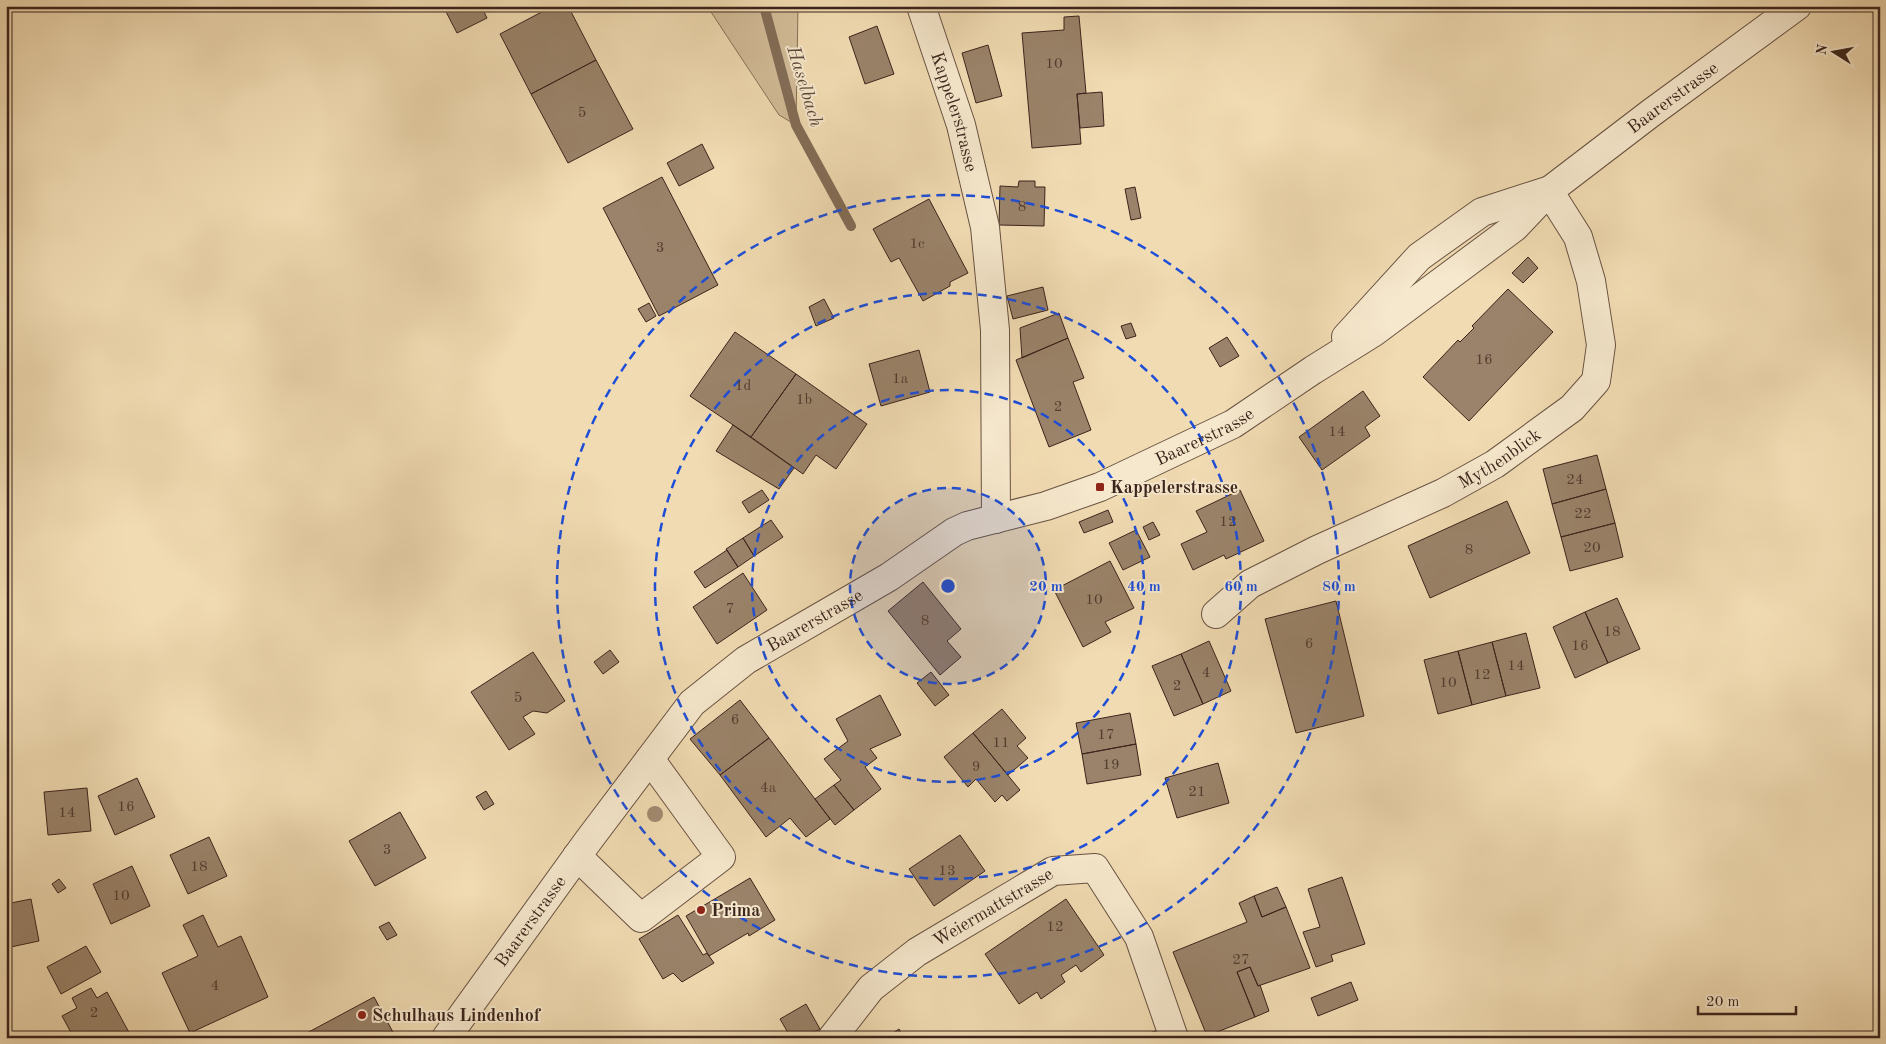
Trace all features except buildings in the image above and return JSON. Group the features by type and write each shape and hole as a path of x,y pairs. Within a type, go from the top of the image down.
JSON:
{"street":[{"name":"Kappelerstrasse","path":"920,6 961,125 985,227 995,330 996,519"},
{"name":"Baarerstrasse","path":"446,1038 577,856 692,703 746,660 889,577 954,532 967,526 1046,506 1109,483 1233,424 1313,370 1364,318 1419,257 1482,212 1549,191 1797,6"},
{"name":"Mythenblick","path":"1216,614 1250,584 1317,550 1444,493 1495,464 1572,408 1596,381 1601,345 1591,281 1578,236 1549,191"},
{"path":"577,856 642,918 721,857 650,759"},
{"name":"Weiermattstrasse","path":"832,1038 871,988 917,952 1053,871 1095,868 1139,937 1174,1038"}],"shaded area":[{"path":"707,6 798,6 796,125 779,115"}],"waterway":[{"name":"Haselbach","path":"764,6 796,125 851,226"}],"place":[{"name":"Kappelerstrasse","path":"1100,487"},
{"name":"Prima","path":"701,910"},
{"name":"Schulhaus Lindenhof","path":"362,1015"}]}
